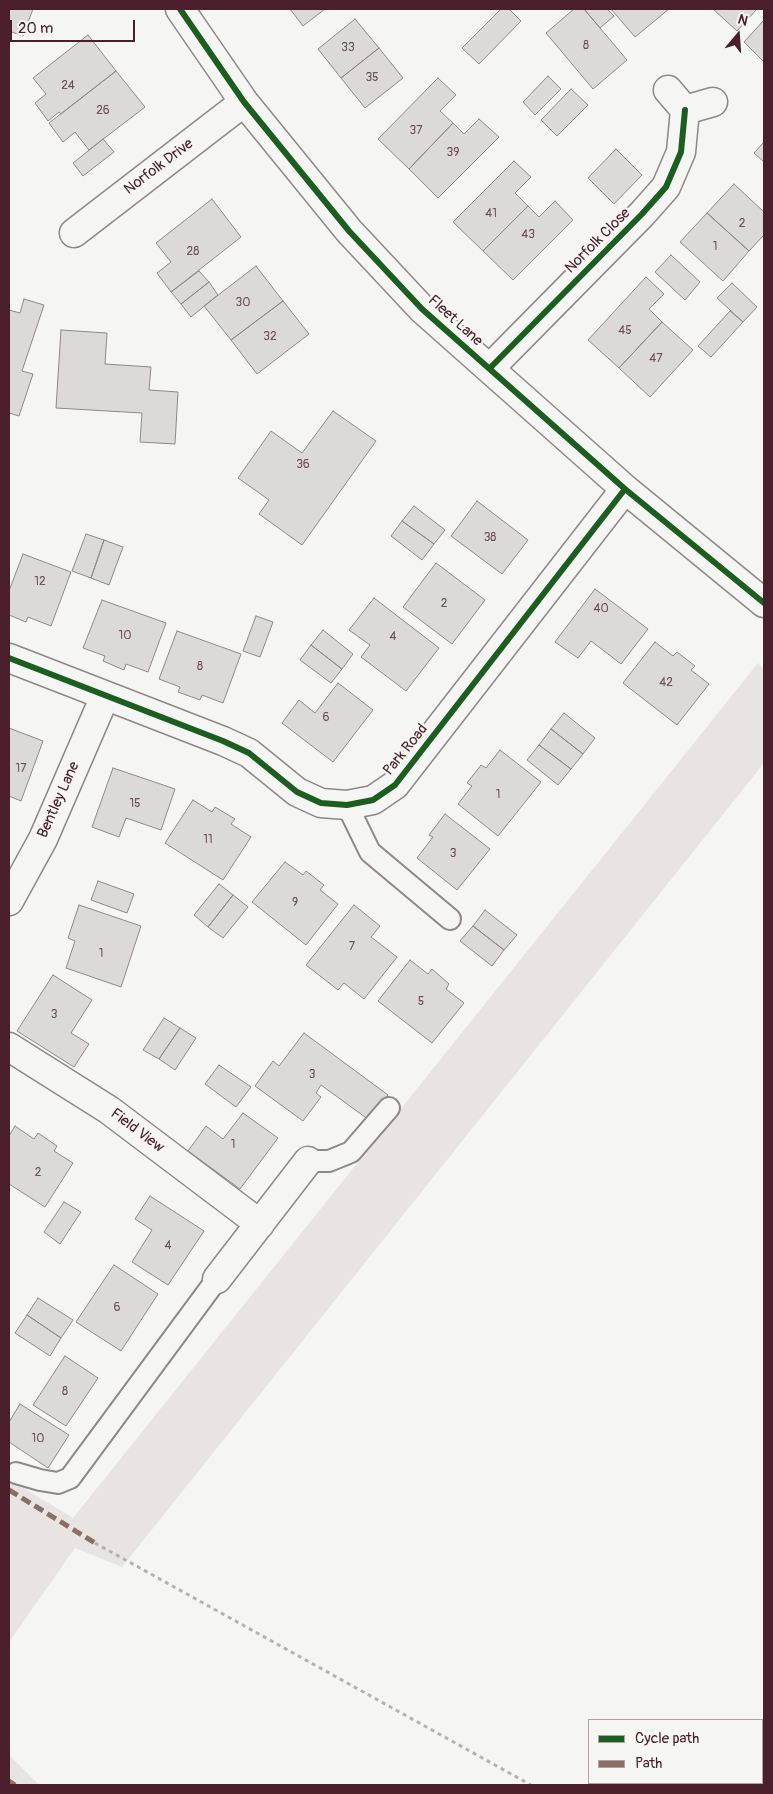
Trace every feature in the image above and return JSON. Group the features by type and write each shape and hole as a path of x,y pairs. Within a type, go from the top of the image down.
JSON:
{"street":[{"name":"Fleet Lane","path":"180,9 244,102 349,232 422,310 625,489 764,603"},
{"name":"Norfolk Close","path":"490,368 642,214 666,187 681,152 677,100 713,102"},
{"name":"Norfolk Drive","path":"74,233 244,102"},
{"name":"Park Road","path":"9,658 223,740 249,753 297,792 321,803 348,805 373,800 395,785 625,489"},
{"name":"Bentley Lane","path":"9,901 43,839 105,696"},
{"name":"Field View","path":"9,1047 109,1110 260,1224"},
{"path":"217,1279 308,1161"}],"lane":[{"path":"348,805 370,852 450,919"},
{"path":"308,1161 328,1161 351,1152 389,1108"},
{"path":"16,1473 58,1484 70,1478 217,1279"}],"path":[{"path":"95,1543 531,1785"}],"shaded area":[{"path":"758,663 764,669 764,763 122,1567 75,1548 9,1642 9,1479 73,1518"},
{"path":"9,1755 39,1785 9,1785"}],"building":[{"path":"9,9 33,9 23,36 9,31"},
{"path":"290,9 325,9 303,26"},
{"path":"501,9 509,9 521,21 479,64 462,48"},
{"path":"574,9 584,9 627,60 593,89 546,33"},
{"path":"584,9 607,9 614,16 600,28"},
{"path":"611,9 669,9 635,37"},
{"path":"713,9 757,9 737,31"},
{"path":"355,19 379,48 341,78 318,49"},
{"path":"764,20 764,62 744,42"},
{"path":"88,35 116,71 61,114 59,112 48,121 35,103 46,94 33,78"},
{"path":"379,48 403,78 365,108 341,78"},
{"path":"116,71 145,107 89,150 75,132 63,142 49,123"},
{"path":"548,76 561,89 535,115 523,102"},
{"path":"438,78 456,95 440,111 453,123 409,169 378,139"},
{"path":"571,89 588,105 557,136 541,120"},
{"path":"479,119 499,137 438,198 409,169 453,123 464,134"},
{"path":"103,139 114,152 83,176 73,163"},
{"path":"764,142 764,162 754,153"},
{"path":"616,149 642,175 614,204 588,178"},
{"path":"514,161 531,177 515,193 528,206 483,251 453,222"},
{"path":"734,184 764,212 764,235 749,251 707,213"},
{"path":"212,199 241,237 171,292 157,273 171,262 156,243"},
{"path":"555,201 573,220 513,280 483,251 528,206 539,217"},
{"path":"707,213 749,251 723,281 680,242"},
{"path":"671,255 700,282 685,300 655,272"},
{"path":"256,266 283,301 231,340 204,306"},
{"path":"199,271 209,282 181,304 171,292"},
{"path":"646,277 664,294 649,309 662,322 619,368 588,340"},
{"path":"209,282 218,295 191,317 181,304"},
{"path":"732,283 757,307 743,322 717,298"},
{"path":"24,299 44,305 22,371 33,374 19,416 9,413 9,310 20,313"},
{"path":"283,301 309,334 257,374 231,340"},
{"path":"730,311 743,322 711,357 698,346"},
{"path":"662,322 693,350 650,397 619,368"},
{"path":"61,330 107,333 105,364 151,367 149,390 178,392 175,444 140,442 142,413 56,408"},
{"path":"333,411 376,441 302,545 259,514 269,500 238,478 271,431 302,453"},
{"path":"477,501 528,540 502,574 451,536"},
{"path":"414,506 445,530 434,544 402,521"},
{"path":"402,521 434,544 422,560 391,536"},
{"path":"86,534 104,540 91,578 72,571"},
{"path":"104,540 123,547 109,585 91,578"},
{"path":"23,554 71,572 51,626 28,617 26,622 9,615 9,591"},
{"path":"436,563 485,600 452,644 403,607"},
{"path":"595,589 648,629 621,664 591,641 578,658 555,642"},
{"path":"374,598 439,648 406,691 361,657 370,645 349,630"},
{"path":"102,600 166,623 148,672 126,664 124,670 103,661 105,656 83,648"},
{"path":"256,616 273,622 260,657 243,651"},
{"path":"323,630 353,654 342,669 311,645"},
{"path":"177,631 241,654 223,703 202,695 200,700 178,692 180,687 159,679"},
{"path":"655,642 673,656 677,652 695,666 691,670 709,684 677,725 623,683"},
{"path":"311,645 342,669 331,683 300,660"},
{"path":"338,683 373,710 333,762 282,723 299,700 315,713"},
{"path":"564,713 595,738 583,754 551,729"},
{"path":"9,728 43,741 21,801 9,796"},
{"path":"551,729 583,754 571,769 539,745"},
{"path":"539,745 571,769 558,785 527,760"},
{"path":"500,750 541,782 498,836 458,804 472,786 467,783 481,765 486,768"},
{"path":"113,768 175,789 161,830 126,818 119,837 92,827"},
{"path":"193,800 212,812 215,807 235,819 231,824 251,837 223,880 165,843"},
{"path":"445,814 490,849 457,890 417,858 433,837 429,835"},
{"path":"285,862 303,875 306,871 324,885 320,890 338,904 306,945 252,902"},
{"path":"98,881 134,894 127,913 91,900"},
{"path":"219,884 233,895 208,927 194,915"},
{"path":"233,895 248,907 223,938 208,927"},
{"path":"79,905 141,926 121,987 66,968 75,941 68,938"},
{"path":"354,905 380,926 371,937 397,957 364,999 344,983 338,990 306,965"},
{"path":"485,910 517,935 504,950 473,926"},
{"path":"473,926 504,950 492,966 460,941"},
{"path":"410,960 428,974 432,969 449,984 446,989 464,1003 432,1043 378,1001"},
{"path":"53,975 92,1000 71,1033 89,1044 74,1067 17,1031"},
{"path":"164,1018 180,1028 159,1059 143,1050"},
{"path":"180,1028 196,1038 175,1070 159,1059"},
{"path":"304,1033 388,1095 369,1120 321,1085 316,1093 321,1097 303,1121 255,1086 273,1061 279,1066"},
{"path":"219,1065 251,1087 236,1107 205,1084"},
{"path":"243,1113 278,1138 240,1189 188,1151 206,1126 223,1139"},
{"path":"15,1126 34,1139 38,1133 57,1146 54,1151 73,1163 45,1207 9,1184 9,1136"},
{"path":"150,1196 204,1231 168,1285 132,1262 152,1230 135,1219"},
{"path":"64,1202 81,1212 60,1244 44,1232"},
{"path":"114,1265 158,1294 121,1351 76,1322"},
{"path":"38,1298 73,1320 61,1338 27,1315"},
{"path":"27,1315 61,1338 50,1356 15,1333"},
{"path":"65,1356 98,1378 66,1426 33,1405"},
{"path":"20,1404 69,1435 48,1468 9,1442 9,1422"}],"marked path":[{"path":"9,1490 95,1543"},
{"path":"9,1781 15,1785"}],"cycle path":[{"path":"180,9 244,102 349,231 422,309 625,489 764,603"},
{"path":"490,368 642,214 666,187 681,152 685,110"},
{"path":"9,658 223,741 249,753 297,792 321,803 347,805 373,800 395,785 625,489"}]}
